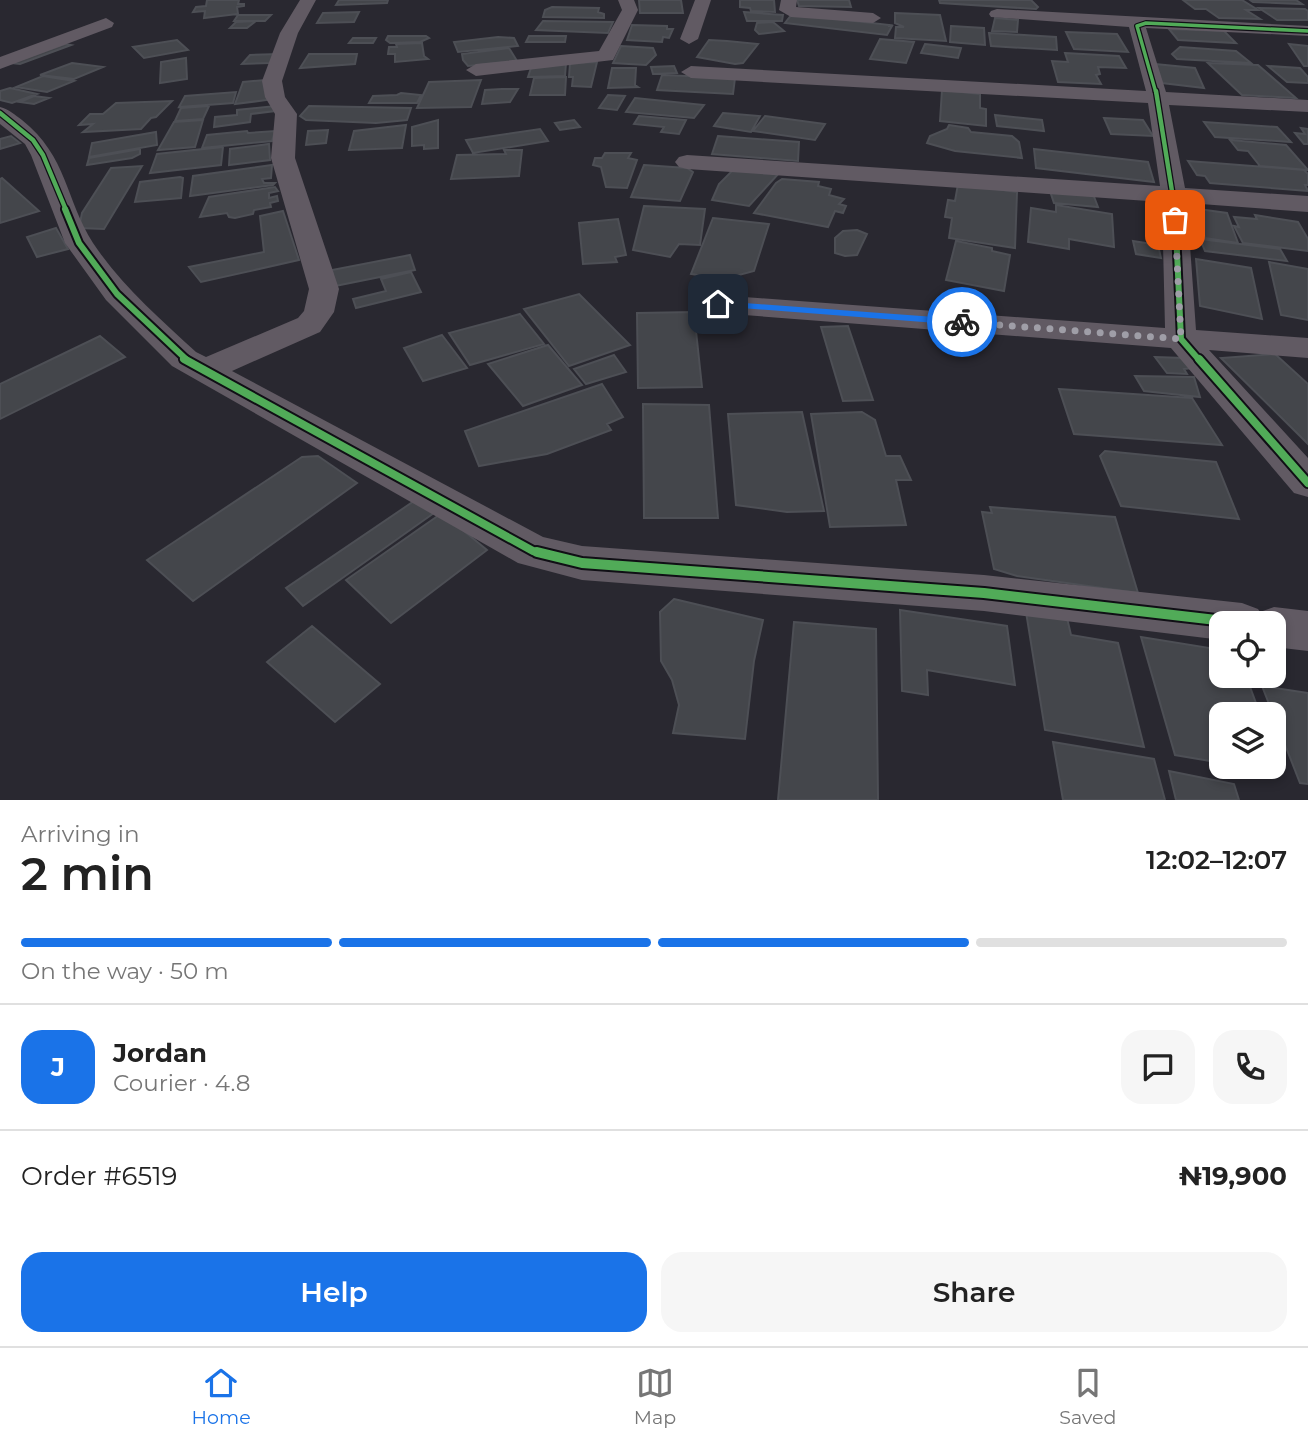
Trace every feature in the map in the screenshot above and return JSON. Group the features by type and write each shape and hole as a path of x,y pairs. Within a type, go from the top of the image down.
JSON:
{"street":[{"path":"204,371 309,325 319,312 324,289 283,158 286,114 275,97 272,81 289,33 308,0"},
{"path":"476,70 606,56 629,13 626,0"},
{"path":"689,39 703,0"},
{"path":"789,0 787,10 791,12 873,18"},
{"path":"996,14 1308,31"},
{"path":"0,63 106,23"},
{"path":"1146,23 1137,26 1158,99 1174,196 1181,339 1308,483"},
{"path":"691,72 1308,106"},
{"path":"0,113 33,140 43,155 79,243 117,294 184,359 533,551 556,559 582,563 984,593 1209,619"},
{"path":"687,162 1308,204"},
{"path":"718,304 1308,348"},
{"path":"1286,628 1308,631"}],"building":[{"path":"207,0 239,0 238,4 244,6 237,7 238,14 204,18 205,11 193,12 196,7 206,6"},
{"path":"339,0 388,0 387,3 336,5"},
{"path":"639,0 681,0 683,13 640,13"},
{"path":"740,0 774,0 775,12 751,11 750,8 740,7"},
{"path":"797,0 849,0 851,7 799,6"},
{"path":"939,0 1031,0 1038,7 940,3"},
{"path":"1183,0 1242,0 1258,10 1246,10 1260,19 1219,18 1206,9 1195,9"},
{"path":"1250,0 1296,0 1302,4 1253,2"},
{"path":"552,7 599,8 598,12 604,14 604,18 543,17 545,10"},
{"path":"1259,8 1305,9 1308,11 1308,20 1277,20"},
{"path":"359,12 354,22 317,23 323,13"},
{"path":"744,12 783,15 782,21 747,21"},
{"path":"895,13 940,15 946,41 895,38 896,27 904,27 895,23"},
{"path":"792,14 892,26 887,35 785,23"},
{"path":"238,15 271,15 265,21 234,21"},
{"path":"995,18 1018,20 1017,32 992,31"},
{"path":"256,21 247,28 230,28 236,22"},
{"path":"543,21 613,22 608,33 536,30"},
{"path":"773,22 784,31 759,34 755,30 757,23"},
{"path":"632,25 667,26 667,29 673,29 669,38 663,37 662,42 627,40"},
{"path":"951,26 984,28 985,45 950,42"},
{"path":"1169,29 1224,31 1236,43 1178,40"},
{"path":"1066,32 1117,34 1128,52 1074,49"},
{"path":"989,33 1056,37 1057,50 991,46"},
{"path":"388,36 429,38 420,42 390,43 386,40"},
{"path":"529,36 566,36 565,42 526,42"},
{"path":"353,38 376,38 373,43 349,43"},
{"path":"514,38 518,46 458,52 454,42"},
{"path":"880,39 914,42 906,63 870,59"},
{"path":"177,40 188,50 144,58 133,47"},
{"path":"709,40 758,44 743,63 735,64 697,57"},
{"path":"422,43 424,56 428,59 395,62 395,54 388,54 389,47 397,47 396,44"},
{"path":"65,44 71,45 20,64 11,63"},
{"path":"925,44 961,48 958,58 921,53"},
{"path":"1289,44 1308,46 1308,66 1304,66"},
{"path":"621,46 653,48 656,55 646,65 613,63"},
{"path":"1180,47 1236,51 1251,63 1177,59 1172,54"},
{"path":"509,48 517,61 468,66 463,60 462,54"},
{"path":"1065,53 1119,56 1126,68 1098,67 1100,74 1096,75 1101,84 1058,82 1052,61 1068,62"},
{"path":"278,54 270,63 242,64 250,55"},
{"path":"309,54 357,54 355,64 300,68"},
{"path":"186,58 187,79 160,83 161,62"},
{"path":"597,62 591,87 572,86 573,77 569,77 570,63"},
{"path":"72,63 103,67 74,79 40,75"},
{"path":"566,63 565,76 528,77 532,65"},
{"path":"1208,63 1258,65 1296,98 1242,95"},
{"path":"1155,64 1195,68 1204,88 1162,83"},
{"path":"674,66 677,73 653,74 651,67"},
{"path":"1268,66 1300,68 1308,77 1308,83 1287,82"},
{"path":"612,68 636,68 635,85 638,87 608,88"},
{"path":"662,75 735,78 733,94 657,90"},
{"path":"43,76 74,81 47,92 16,87"},
{"path":"566,77 565,95 530,95 534,78"},
{"path":"265,80 267,100 235,104 243,82"},
{"path":"481,80 471,107 417,108 429,82"},
{"path":"10,88 37,94 12,103 0,100 0,91"},
{"path":"518,89 510,102 482,104 485,90"},
{"path":"942,90 980,94 980,108 986,109 986,126 940,121"},
{"path":"236,92 233,103 179,107 185,96"},
{"path":"401,93 421,95 417,103 369,103 373,96"},
{"path":"608,95 625,96 617,110 599,108"},
{"path":"34,96 49,98 34,104 20,102"},
{"path":"635,98 704,105 694,118 626,112"},
{"path":"172,101 141,129 83,132 93,124 79,125 90,114 103,114 116,103"},
{"path":"209,106 203,119 175,121 181,108"},
{"path":"275,106 275,111 251,114 250,122 214,127 215,117 237,115 237,110"},
{"path":"309,106 411,108 407,120 376,123 306,120 300,116"},
{"path":"723,113 760,116 751,132 714,126"},
{"path":"995,115 1042,120 1044,131 997,126"},
{"path":"639,116 686,120 679,134 661,132 664,127 634,124"},
{"path":"765,116 825,124 815,140 753,131"},
{"path":"1104,118 1143,120 1153,136 1111,134"},
{"path":"203,120 195,147 158,150 174,122"},
{"path":"438,120 438,148 412,146 412,127"},
{"path":"574,120 580,127 560,130 555,123"},
{"path":"1204,122 1277,127 1291,142 1215,137"},
{"path":"406,125 402,148 349,150 354,131"},
{"path":"949,125 968,128 971,132 1012,136 1019,142 1022,158 955,151 927,143 930,136 947,129"},
{"path":"1301,128 1308,129 1308,144 1304,144 1295,133 1305,134"},
{"path":"540,129 548,141 473,153 466,140"},
{"path":"328,130 326,143 306,145 308,131"},
{"path":"275,131 272,141 202,148 207,135"},
{"path":"156,132 157,145 89,157 92,143"},
{"path":"11,136 20,143 0,149 0,139"},
{"path":"718,136 799,142 798,161 712,154"},
{"path":"1230,140 1286,145 1308,170 1260,166 1248,151 1238,150"},
{"path":"269,144 270,160 229,165 230,149"},
{"path":"223,147 221,165 150,173 157,154"},
{"path":"140,149 140,154 132,158 87,165 89,158"},
{"path":"1034,149 1148,162 1154,182 1036,168"},
{"path":"504,150 522,150 519,176 451,179 457,155 506,154"},
{"path":"605,153 631,153 628,158 637,160 627,188 606,187 601,167 593,165 595,158 602,158"},
{"path":"1188,161 1304,170 1308,174 1308,185 1305,185 1308,191 1210,183 1205,176 1197,175"},
{"path":"272,165 271,178 262,179 264,183 275,183 273,185 190,196 193,176"},
{"path":"644,165 687,168 693,172 680,201 631,197"},
{"path":"142,166 104,229 79,228 82,213 111,168"},
{"path":"735,168 780,172 749,206 712,200 719,184"},
{"path":"2,178 39,211 0,223"},
{"path":"183,178 181,198 135,202 140,182"},
{"path":"782,179 819,182 818,186 831,189 829,195 844,199 839,204 846,206 843,213 835,211 828,227 754,213"},
{"path":"958,184 1017,192 1015,248 949,238 952,218 945,217 948,200 955,201"},
{"path":"275,187 278,191 269,193 269,198 277,196 278,201 270,203 271,207 235,218 229,217 227,213 200,217 209,197"},
{"path":"1050,191 1093,194 1098,207 1054,203"},
{"path":"1056,205 1112,214 1114,247 1069,239 1069,249 1028,242 1031,208 1056,212"},
{"path":"644,206 705,209 700,245 679,244 670,257 633,250"},
{"path":"1191,208 1227,213 1238,243 1205,238 1202,228 1196,227"},
{"path":"283,211 299,260 201,282 189,267 264,252 260,216"},
{"path":"1255,215 1298,222 1308,239 1308,251 1243,243 1234,226 1239,227 1234,217 1257,219"},
{"path":"713,218 769,224 754,271 724,279 691,274"},
{"path":"618,219 626,255 615,257 617,262 583,264 579,223"},
{"path":"56,228 68,249 37,257 27,237"},
{"path":"857,230 867,234 857,255 835,253 835,238 843,231"},
{"path":"1200,239 1280,249 1287,261 1205,251"},
{"path":"956,241 992,248 992,251 1010,255 1004,291 946,280"},
{"path":"1133,241 1158,245 1161,258 1136,254"},
{"path":"410,255 415,270 335,286 332,270"},
{"path":"1196,259 1251,268 1262,319 1200,306"},
{"path":"1269,262 1308,269 1308,320 1281,315"},
{"path":"411,272 421,292 356,308 353,299 386,291 381,279"},
{"path":"579,294 630,345 569,366 524,309"},
{"path":"694,312 702,387 638,388 637,313"},
{"path":"520,314 544,344 470,365 449,333"},
{"path":"848,326 873,400 843,401 821,327"},
{"path":"442,335 467,368 423,381 404,348"},
{"path":"100,336 125,357 0,419 0,384"},
{"path":"548,345 582,385 523,406 488,364"},
{"path":"1275,354 1308,384 1308,444 1221,358"},
{"path":"614,355 626,372 586,384 574,369"},
{"path":"1155,357 1184,358 1193,368 1184,369 1187,374 1167,373"},
{"path":"1135,376 1194,377 1200,397 1144,391"},
{"path":"602,384 623,417 607,424 611,430 547,454 479,466 465,431"},
{"path":"1059,389 1192,398 1222,445 1074,434"},
{"path":"643,404 709,405 718,518 644,518"},
{"path":"802,412 824,511 787,512 736,505 728,414"},
{"path":"862,412 875,420 886,456 900,456 911,480 896,480 906,525 830,527 811,414"},
{"path":"1105,451 1216,462 1239,519 1121,506 1100,456"},
{"path":"318,456 357,483 193,601 147,560 302,457"},
{"path":"417,499 434,513 303,606 286,588"},
{"path":"990,507 1115,517 1138,593 1017,576 994,569 982,512 992,513"},
{"path":"442,513 487,550 391,623 346,580"},
{"path":"674,599 763,620 754,661 745,739 673,733 679,705 672,680 661,661 660,612"},
{"path":"900,610 1007,626 1015,685 927,670 928,695 902,691"},
{"path":"1026,612 1067,618 1071,635 1118,643 1144,747 1045,730"},
{"path":"794,622 876,629 878,800 778,800"},
{"path":"312,626 380,684 335,722 267,662"},
{"path":"1141,637 1209,648 1209,688 1250,688 1256,702 1209,702 1209,761 1175,755"},
{"path":"1263,688 1308,693 1308,784 1300,783 1286,747 1286,702 1268,702"},
{"path":"1053,742 1154,759 1165,800 1063,800"},
{"path":"1169,771 1234,784 1239,800 1176,800"}],"cycle path":[{"path":"1308,31 1146,23 1137,26 1158,99 1174,196 1181,339 1308,483"},
{"path":"0,113 33,140 43,155 79,243 117,294 184,359 533,551 582,563 984,593 1209,619"}],"way so far":[{"path":"962,322 1181,339 1175,220"}],"route":[{"path":"718,304 962,322"}]}
